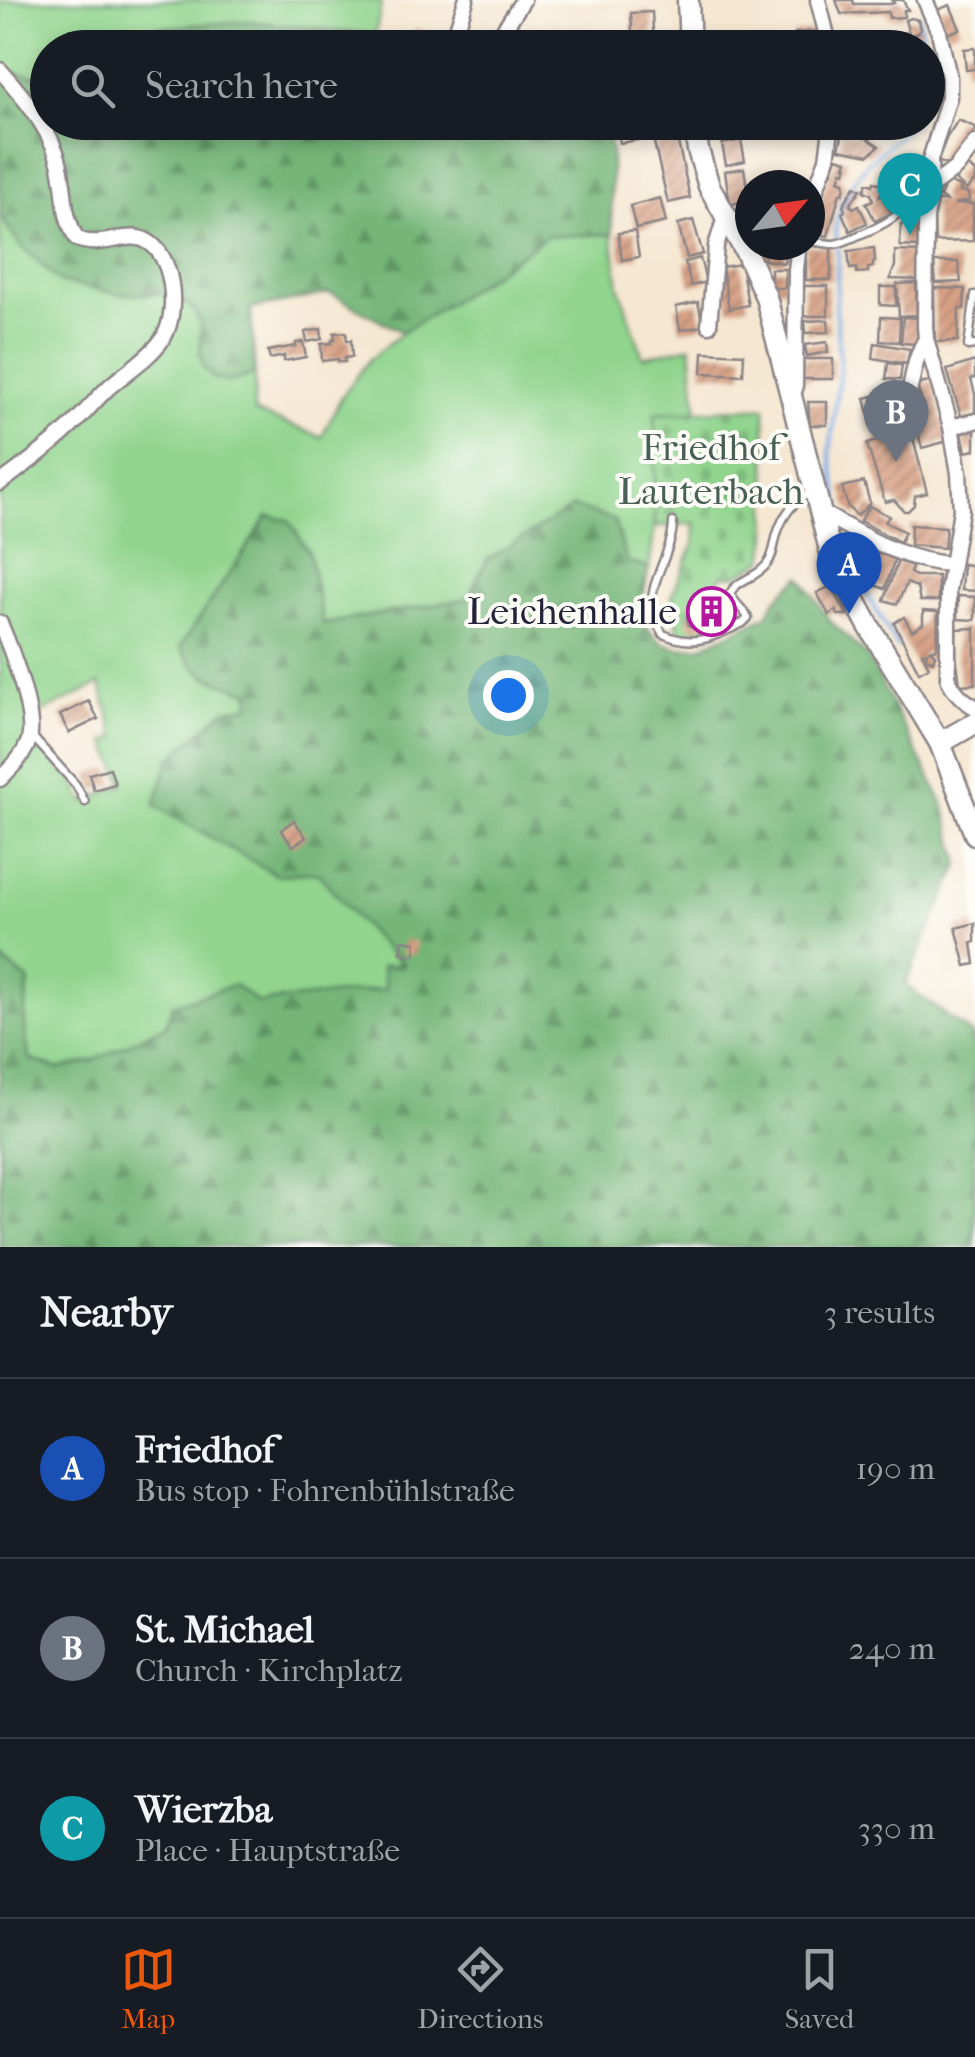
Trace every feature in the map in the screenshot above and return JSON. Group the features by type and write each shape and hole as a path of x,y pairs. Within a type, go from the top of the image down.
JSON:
{"main road":[{"path":"688,0 689,30"},
{"path":"697,140 710,186 766,297 832,558 940,744 975,834"},
{"path":"940,744 975,723"}],"street":[{"path":"457,30 466,0"},
{"path":"504,30 523,0"},
{"path":"818,0 826,30"},
{"path":"926,0 937,30"},
{"path":"945,61 949,77 945,108"},
{"path":"0,70 30,110"},
{"path":"0,483 68,429 160,343 173,312 165,264 158,248 134,236 90,244 77,239 64,210 61,167 50,140"},
{"path":"822,170 829,140"},
{"path":"936,140 925,184 926,339 950,427 961,510 948,590 948,678 964,702 975,707"},
{"path":"925,184 956,168 975,143"},
{"path":"709,325 716,246 726,214"},
{"path":"795,406 797,260"},
{"path":"901,417 908,403 919,350 926,339"},
{"path":"950,427 975,421"},
{"path":"817,503 866,537 920,561 951,564"},
{"path":"0,623 18,672 30,734 19,759 0,779"}],"lane":[{"path":"825,243 842,242 896,218 915,190 925,184"},
{"path":"726,214 735,214"},
{"path":"975,295 968,346 975,345"},
{"path":"672,522 673,536 659,571 651,609 663,634 677,640 701,641 748,618 734,602 730,593 733,587 769,562 777,532 801,498 817,503"},
{"path":"30,734 76,785 85,802"}],"green space":[{"path":"0,0 382,3 376,30 330,30 249,21 138,30 30,30 30,75 0,70"},
{"path":"249,21 330,30 126,30"},
{"path":"0,70 30,75 30,140 608,140 611,150 612,234 547,236 402,332 330,293 251,309 255,374 229,382 213,378 204,368 201,330 192,308 172,294 119,294 60,282 19,244 0,215"},
{"path":"0,215 19,244 119,294 172,294 198,317 204,368 229,382 255,374 254,412 322,437 342,396 369,360 403,332 547,236 612,234 619,286 643,357 691,346 697,412 655,414 655,527 649,568 627,562 487,560 467,599 323,624 309,553 204,676 252,693 249,706 276,875 317,872 404,965 385,989 258,1003 166,1025 93,1061 58,1069 29,1059 24,1018 29,981 0,958","holes":["100,684 116,737 106,742 124,784 85,802 76,785 30,735 29,719"]},
{"name":"Friedhof Lauterbach","path":"765,407 768,536 764,560 735,576 722,575 716,588 741,619 704,636 679,635 672,595 694,544 695,523 655,527 655,414"},
{"path":"573,507 614,520 627,562 649,568 641,607 648,629 662,643 679,648 703,646 767,615 776,599 801,576 829,620 868,657 944,805 960,863 905,985 972,1034 975,1045 975,1247 0,1247 0,958 29,981 24,1018 29,1059 58,1069 93,1061 166,1025 172,1005 234,985 258,1003 385,989 382,966 403,964 317,872 277,875 155,806 169,760 226,709 249,706 251,693 201,672 180,647 268,516 289,520 309,553 323,624 467,599 487,560"}],"building":[{"path":"836,0 890,4 894,3 892,0 903,0 908,10 904,10 904,17 889,18 888,12 841,14"},
{"path":"950,5 960,29 947,34 937,10"},
{"path":"652,12 653,30 632,30 631,13"},
{"path":"905,20 918,20 920,30 908,30"},
{"path":"975,48 975,69 966,70 964,49"},
{"path":"958,120 975,130 950,166 937,161"},
{"path":"653,140 678,140 690,198 668,203"},
{"path":"741,140 745,161 726,165 722,144"},
{"path":"841,140 870,140 879,146 869,155 839,149"},
{"path":"837,157 847,160 839,180 844,182 843,194 840,193 828,236 825,187"},
{"path":"900,160 916,165 910,185 889,175 894,162 898,164"},
{"path":"966,164 975,172 975,181 966,190 953,178"},
{"path":"744,168 735,170 735,203 730,204 725,171"},
{"path":"947,181 961,188 960,192 968,193 969,201 954,204 973,204 973,241 935,242 933,201 946,201 940,197"},
{"path":"867,183 889,185 887,195 880,194 879,197 882,195 891,213 875,221 866,203 873,200 871,194 864,191"},
{"path":"855,186 861,189 850,205 859,205 867,223 850,231 842,213"},
{"path":"660,198 666,222 636,229 630,206"},
{"path":"693,220 703,254 687,258 678,224"},
{"path":"901,224 920,224 919,247 900,246"},
{"path":"635,231 639,257 622,260 618,233"},
{"path":"825,246 831,246 831,280 806,280 806,260 825,260"},
{"path":"874,248 875,262 868,272 850,269 848,251"},
{"path":"895,251 922,252 921,280 890,279"},
{"path":"700,258 706,282 691,286 685,262"},
{"path":"934,262 958,262 961,282 936,283"},
{"path":"741,264 748,305 729,309 722,267"},
{"path":"771,269 785,269 785,288 771,288"},
{"path":"916,283 917,315 899,316 897,284"},
{"path":"804,286 828,286 828,316 803,316"},
{"path":"880,287 896,287 896,306 880,305"},
{"path":"934,288 965,289 964,309 959,309 958,341 935,342"},
{"path":"698,302 703,326 680,330 676,307"},
{"path":"881,317 900,318 899,342 880,341"},
{"path":"903,317 919,318 917,344 901,343"},
{"path":"828,320 829,332 806,333 805,321"},
{"path":"321,329 322,339 307,342 305,332"},
{"path":"346,332 352,357 344,358 345,362 322,361 321,344 332,343 334,333"},
{"path":"303,342 306,357 270,359 268,351"},
{"path":"827,342 828,352 807,356 805,345"},
{"path":"875,343 910,349 907,364 873,358"},
{"path":"703,352 744,354 743,375 702,373"},
{"path":"803,359 833,359 833,379 803,379"},
{"path":"975,361 975,378 971,379 975,415 962,419 947,370"},
{"path":"888,363 902,365 900,380 886,379"},
{"path":"932,381 948,441 922,448 914,416 925,413 917,385"},
{"path":"886,393 890,413 870,418 865,398"},
{"path":"808,402 827,402 827,425 810,425"},
{"path":"975,424 975,450 966,452 961,427"},
{"path":"898,425 901,433 911,430 927,493 915,496 908,511 894,500 885,502 867,444 880,440 878,431"},
{"path":"864,482 870,503 857,516 848,507 842,487"},
{"path":"869,506 889,516 885,522 905,532 900,542 860,521"},
{"path":"911,525 946,527 944,548 910,545"},
{"path":"855,541 874,551 864,568 854,563 857,556 850,552"},
{"path":"878,553 895,559 885,589 872,584 875,578 870,576"},
{"path":"898,561 913,566 910,573 916,576 938,576 938,601 920,601 917,587 907,583 897,604 884,600"},
{"path":"963,564 975,566 975,591 961,590"},
{"path":"831,586 847,615 838,615 836,610 829,615 817,593"},
{"name":"Leichenhalle","path":"709,592 725,598 726,615 738,619 719,627 707,621 697,630 688,625 687,615 698,608 697,601"},
{"path":"958,596 975,597 975,620 957,619"},
{"path":"923,611 938,612 937,648 930,650 935,654 933,661 926,658 927,652 922,653 929,667 919,672 894,623 904,617 912,631 923,624"},
{"path":"975,628 975,684 960,685 956,629"},
{"path":"89,701 98,719 69,733 60,715"},
{"path":"110,768 115,784 94,790 89,774"},
{"path":"294,820 306,837 293,846 281,830"},
{"path":"975,923 975,964 966,966 956,928"},
{"path":"403,940 416,942 415,955 401,953"}],"waterway":[{"path":"919,15 921,30"},
{"path":"840,510 830,452 840,367 835,230 842,203 855,180 894,140"},
{"path":"840,534 850,567 898,647"}],"place":[{"name":"Wierzba","path":"910,235"},
{"name":"St. Michael","path":"896,462"},
{"name":"Leichenhalle","path":"712,611"},
{"name":"Friedhof","path":"849,614"}]}
